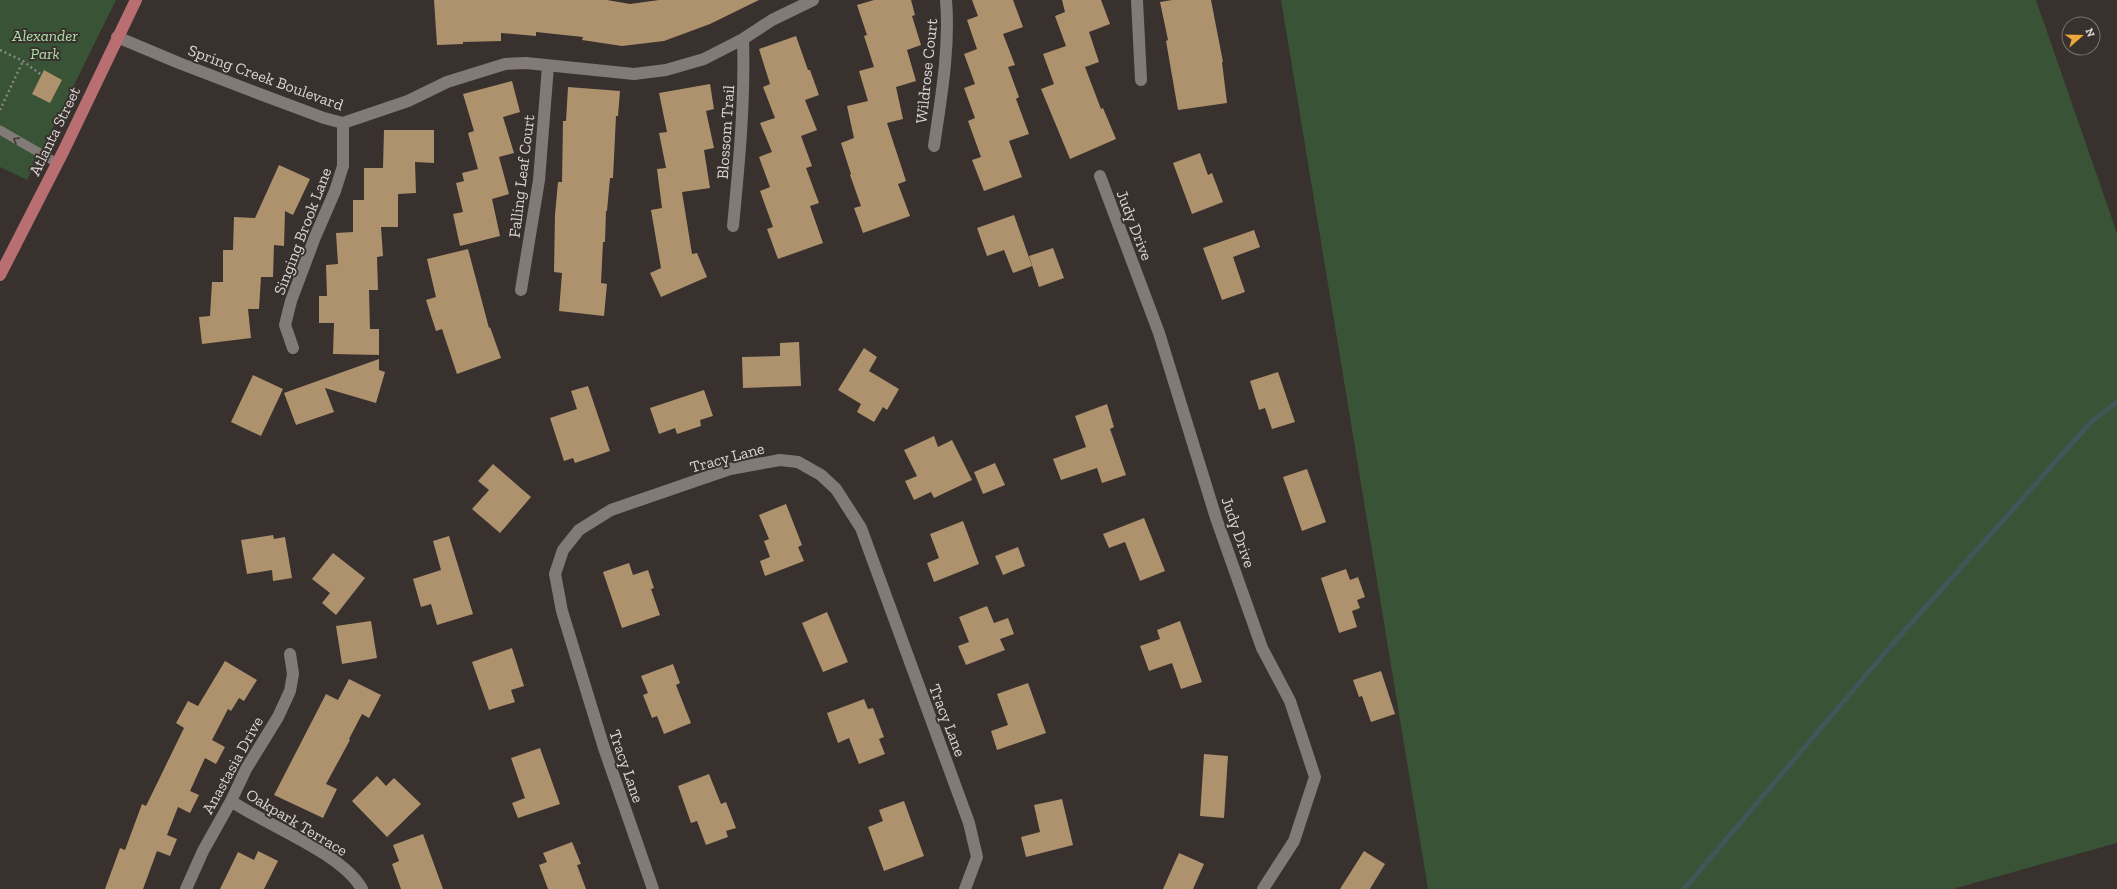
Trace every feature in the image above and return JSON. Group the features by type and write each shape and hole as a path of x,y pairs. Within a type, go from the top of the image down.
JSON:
{"main road":[{"name":"Atlanta Street","path":"0,275 57,163 136,0"}],"street":[{"name":"Spring Creek Boulevard","path":"117,37 245,88 324,118 343,123 408,101 447,82 481,70 505,64 526,63 634,74 666,70 704,59 743,39 772,20 812,0"},
{"name":"Wildrose Court","path":"934,146 944,77 948,18 946,0"},
{"path":"1138,0 1141,80"},
{"name":"Blossom Trail","path":"733,226 741,153 744,98 743,39"},
{"name":"Falling Leaf Court","path":"521,290 539,180 548,66"},
{"name":"Singing Brook Lane","path":"293,348 285,325 315,237 335,191 343,166 343,123"},
{"name":"Judy Drive","path":"1100,176 1159,333 1216,518 1262,648 1290,701 1315,777 1294,841 1263,889"},
{"name":"Tracy Lane","path":"653,889 604,748 562,611 555,574 564,550 579,530 611,510 730,469 780,460 798,462 820,475 836,489 861,528 969,823 977,857 965,889"},
{"name":"Anastasia Drive","path":"186,889 203,851 231,801 246,769 278,717 290,691 293,674 290,654"},
{"name":"Oakpark Terrace","path":"231,801 282,829 338,864 362,889"}],"lane":[{"path":"0,130 57,163"}],"path":[{"path":"0,50 23,60 40,74"},
{"path":"0,110 23,60"}],"green space":[{"name":"Alexander Park","path":"0,0 116,0 27,180 0,167"},
{"path":"1281,0 2036,0 2117,233 2117,843 1953,889 1428,889"}],"building":[{"path":"434,0 607,0 630,4 659,0 759,0 710,24 664,41 622,46 582,40 583,37 536,32 536,36 501,33 501,41 463,42 463,44 437,45"},
{"path":"874,0 911,0 915,15 912,16 921,45 907,50 916,81 896,87 903,119 887,123 906,181 898,184 910,216 863,233 854,208 861,206 841,143 854,138 847,106 868,101 859,71 874,67 864,36 867,35 857,5"},
{"path":"972,0 1013,0 1023,27 1003,34 1015,65 1008,67 1019,97 1016,99 1029,134 1009,141 1022,177 984,191 972,160 981,157 968,121 975,118 964,88 975,84 964,54 977,49 967,20 978,16"},
{"path":"1062,0 1101,0 1110,24 1089,32 1099,62 1085,67 1101,109 1103,108 1116,139 1070,159 1041,89 1054,84 1043,54 1066,46 1055,16 1065,12"},
{"path":"1172,0 1211,0 1223,62 1227,103 1178,110 1166,41 1168,40 1160,2"},
{"path":"796,36 819,95 805,100 817,130 801,136 812,166 806,168 819,203 810,206 823,243 778,259 767,229 773,227 760,191 770,187 759,157 772,152 760,123 775,118 763,87 770,84 759,49"},
{"path":"44,70 62,80 50,103 32,94"},
{"path":"512,81 520,112 503,117 514,153 499,157 509,194 492,199 500,236 460,246 453,214 463,212 456,183 464,181 462,173 478,169 468,133 474,131 463,94"},
{"path":"710,84 714,109 706,111 714,148 704,150 710,188 682,192 692,254 697,253 707,277 661,297 650,273 661,268 651,210 662,208 657,169 666,168 659,133 667,132 659,93"},
{"path":"568,87 620,91 618,116 616,116 613,178 610,178 606,211 605,242 603,242 601,283 607,284 604,316 559,311 562,273 554,272 555,215 558,182 562,182 563,121 566,121"},
{"path":"384,130 434,130 434,163 415,162 416,193 398,194 398,227 381,227 383,256 377,257 378,290 369,290 370,329 379,329 379,355 333,354 334,323 319,323 319,296 327,296 326,265 338,264 336,233 353,232 353,200 364,200 364,168 383,168"},
{"path":"1200,153 1208,175 1212,173 1223,202 1192,214 1173,163"},
{"path":"279,165 310,179 293,215 285,211 284,246 274,245 273,277 261,277 259,309 248,309 251,338 202,344 199,317 210,316 212,282 223,282 223,250 233,250 234,217 255,218"},
{"path":"1014,215 1032,266 1013,273 1004,250 987,256 977,228"},
{"path":"1254,230 1260,247 1233,257 1245,292 1222,300 1203,248"},
{"path":"1053,248 1064,278 1039,287 1029,256"},
{"path":"468,249 489,328 490,327 501,358 457,374 442,329 436,331 426,300 436,297 427,259"},
{"path":"799,342 801,386 743,388 742,357 780,356 780,343"},
{"path":"864,348 877,357 869,371 899,389 887,410 883,407 874,422 857,412 861,404 838,390"},
{"path":"379,359 379,370 385,372 376,403 325,388 334,412 296,425 284,393"},
{"path":"1278,372 1295,422 1272,429 1265,408 1259,410 1250,381"},
{"path":"253,375 283,389 261,436 231,422"},
{"path":"588,386 610,451 575,463 573,458 564,461 550,418 577,409 571,391"},
{"path":"704,390 713,416 700,420 701,426 677,434 675,428 659,434 650,408"},
{"path":"1107,404 1114,427 1110,429 1126,475 1102,483 1097,468 1061,480 1053,459 1086,447 1075,416"},
{"path":"934,436 938,447 952,440 972,480 934,498 931,492 914,500 905,481 917,476 904,450"},
{"path":"995,463 1005,485 983,494 974,472"},
{"path":"493,464 531,497 500,533 472,509 489,490 478,481"},
{"path":"1307,469 1326,522 1302,531 1283,477"},
{"path":"786,504 802,545 798,547 804,561 765,576 760,561 770,557 764,541 769,539 759,515"},
{"path":"1144,518 1165,571 1140,581 1125,542 1109,548 1103,534"},
{"path":"963,521 979,564 934,582 927,563 939,558 930,534"},
{"path":"273,535 274,539 285,537 292,578 273,581 272,570 247,574 241,540"},
{"path":"449,536 473,614 437,625 431,604 421,607 413,579 441,570 433,541"},
{"path":"1018,547 1025,566 1003,575 995,556"},
{"path":"333,553 365,578 336,615 322,603 330,593 312,579"},
{"path":"629,563 633,575 648,570 654,588 651,589 660,615 622,628 603,572"},
{"path":"1346,569 1350,580 1358,577 1365,597 1357,600 1360,608 1352,611 1357,627 1339,633 1321,578"},
{"path":"987,606 994,623 1008,618 1014,634 1000,639 1005,650 966,665 958,646 969,642 959,617"},
{"path":"827,612 848,662 823,672 802,623"},
{"path":"371,621 377,658 342,664 336,626"},
{"path":"1180,621 1202,682 1181,689 1172,663 1149,671 1140,646 1160,639 1157,630"},
{"path":"512,648 524,686 511,690 515,702 489,710 472,662"},
{"path":"225,661 257,680 244,701 239,698 231,711 228,709 212,740 225,747 216,764 205,758 190,791 199,795 190,813 178,807 167,835 177,839 170,856 157,851 143,889 105,889 120,848 125,850 142,804 146,806 184,728 176,723 188,701 198,706"},
{"path":"673,664 680,683 676,685 691,723 664,734 657,716 652,718 643,695 648,693 641,676"},
{"path":"1381,671 1395,714 1371,722 1362,696 1359,697 1353,680"},
{"path":"349,679 381,695 369,718 362,714 349,739 350,740 326,784 337,789 323,818 274,795 326,694 338,700"},
{"path":"1028,683 1046,733 997,750 991,731 1008,725 997,694"},
{"path":"864,699 868,709 873,708 884,737 879,739 885,754 859,764 849,738 838,743 827,713"},
{"path":"540,748 560,804 518,818 512,803 525,798 511,758"},
{"path":"1204,754 1228,756 1224,818 1200,816"},
{"path":"709,774 721,804 726,802 736,828 726,831 728,837 706,845 697,821 691,823 678,786"},
{"path":"377,776 386,786 394,778 421,804 387,837 352,801"},
{"path":"1062,799 1073,845 1026,857 1021,837 1040,832 1034,805"},
{"path":"904,801 924,856 884,871 868,827 883,821 879,810"},
{"path":"423,834 443,889 401,889 392,864 399,861 393,845"},
{"path":"572,842 581,864 577,865 586,889 548,889 539,865 547,862 543,853"},
{"path":"258,851 278,861 264,889 220,889 238,852 254,860"},
{"path":"1364,851 1385,864 1370,889 1340,889"},
{"path":"1179,853 1204,864 1193,889 1163,889"}],"waterway":[{"path":"1684,889 1889,648 2092,421 2117,402"}]}
